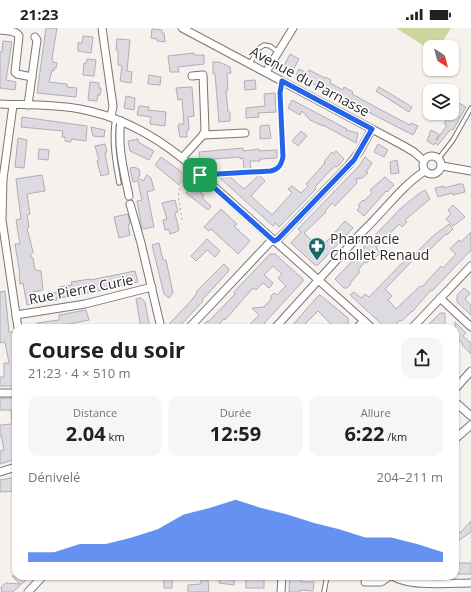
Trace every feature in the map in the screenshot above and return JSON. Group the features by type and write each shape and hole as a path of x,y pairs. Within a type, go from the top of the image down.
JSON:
{"street":[{"path":"102,28 115,119 120,134 120,147 129,196"},
{"name":"Avenue du Parnasse","path":"182,28 411,150 424,160"},
{"path":"266,72 293,28"},
{"path":"0,30 15,32 19,36 14,69 17,74 32,77"},
{"path":"28,105 37,40 34,37"},
{"path":"182,158 203,135 206,126 203,75 192,76"},
{"path":"0,104 80,109 115,119 153,137 182,158 197,176 274,241 367,324"},
{"path":"13,105 3,179 2,220 17,324"},
{"path":"193,324 270,242 278,239 354,160 372,129"},
{"path":"203,135 245,134"},
{"path":"430,155 439,158 442,166 440,171 435,174 430,174 425,171 423,166 424,160 430,155"},
{"path":"442,166 471,171"},
{"path":"279,324 361,233 416,176 425,171"},
{"path":"130,204 160,324"},
{"path":"416,324 471,266"},
{"name":"Rue Pierre Curie","path":"16,315 85,304 152,287"},
{"path":"440,298 471,327"},
{"path":"361,324 364,321"},
{"path":"459,384 471,371"},
{"path":"0,393 12,393"},
{"path":"459,406 471,416"},
{"path":"459,435 471,425"},
{"path":"0,472 12,468"},
{"path":"28,592 39,580"},
{"path":"282,580 282,592"},
{"path":"365,582 381,582 384,580"},
{"path":"398,580 409,582 471,583"}],"lane":[{"path":"250,64 258,49 264,45 270,46 278,52"},
{"path":"197,176 271,171 281,165 283,157 280,93 282,81"},
{"path":"439,158 452,140 471,108"},
{"path":"115,119 113,132 119,183"},
{"path":"324,592 326,580"}],"path":[{"path":"182,220 179,191 184,182 197,176"}],"green space":[{"path":"396,28 451,28 443,40 423,40 423,45"}],"building":[{"path":"46,28 57,28 52,59 53,62 57,63 54,71 52,70 49,82 67,84 67,87 77,88 76,97 37,93"},
{"path":"152,29 162,30 162,33 164,33 165,42 157,41 157,39 151,38"},
{"path":"83,36 93,37 91,53 78,51 78,43 82,43"},
{"path":"117,39 130,40 127,71 132,72 131,83 120,81 122,66 118,65 118,50 116,50"},
{"path":"3,41 12,42 6,80 16,82 15,90 0,88 0,52 2,52"},
{"path":"194,53 194,55 204,55 204,64 178,67 179,72 170,72 168,56"},
{"path":"290,54 299,59 293,70 284,66"},
{"path":"87,59 96,60 94,76 83,75 84,63 86,63"},
{"path":"213,62 219,62 230,67 231,73 227,73 228,90 226,90 230,121 219,122"},
{"path":"299,69 307,73 309,70 325,78 326,77 331,80 330,83 343,90 344,87 353,92 352,94 381,110 410,125 411,123 418,126 413,135 296,75"},
{"path":"149,75 161,77 160,85 148,84"},
{"path":"255,80 256,89 245,90 244,81"},
{"path":"90,82 99,83 99,88 101,88 97,101 88,100"},
{"path":"192,87 194,116 188,117 189,130 187,130 187,137 180,137 178,126 179,124 184,124 182,99 178,100 176,88"},
{"path":"379,87 412,107 409,112 376,91"},
{"path":"275,93 276,112 258,113 259,117 246,118 246,108 265,106 264,94"},
{"path":"126,96 135,98 134,110 124,108"},
{"path":"292,100 347,129 346,130 358,133 356,143 323,125 310,120 302,111 300,115 288,108"},
{"path":"459,103 466,107 459,119"},
{"path":"139,106 149,107 148,110 166,112 165,126 150,124 151,117 137,115"},
{"path":"22,117 87,126 86,141 71,139 71,142 65,141 65,137 62,137 63,131 21,127"},
{"path":"446,120 459,120 453,130 451,129 438,145 435,143 434,145 427,141 431,130 439,134 436,141 447,125 444,124"},
{"path":"269,125 271,138 260,139 260,126"},
{"path":"91,127 105,130 104,137 93,136"},
{"path":"301,131 307,136 298,146 292,141"},
{"path":"18,138 27,140 24,168 15,167"},
{"path":"138,139 138,142 154,151 149,160 130,151 128,141"},
{"path":"105,144 109,174 101,176 95,146"},
{"path":"378,144 388,150 384,157 374,152"},
{"path":"243,148 243,151 259,149 259,151 277,150 277,158 250,161 251,169 244,170 243,158 240,159 240,157 214,159 214,164 206,165 200,160 199,152"},
{"path":"39,149 49,150 48,160 38,159"},
{"path":"336,151 344,159 337,167 335,166 325,176 315,187 316,189 279,227 275,223 273,226 220,178 230,177 244,189 259,175 265,181 251,196 272,215 292,193 288,189 292,186 301,193 308,186 306,184 325,163 324,162 332,152 334,154"},
{"path":"161,157 187,176 179,185 155,165"},
{"path":"365,157 372,163 366,172 368,173 362,178 356,179 357,183 335,206 332,203 325,211 326,212 304,233 320,249 345,221 353,228 318,265 315,265 291,243 301,232 298,229 359,166"},
{"path":"397,160 399,173 391,174 390,162"},
{"path":"134,167 139,169 140,175 138,178 143,181 147,175 151,178 154,190 147,192 154,227 142,229 137,201 142,200 138,181 133,182 130,168"},
{"path":"42,175 45,191 27,194 30,214 27,215 29,227 27,228 33,252 30,256 33,258 35,270 41,271 43,290 33,292 35,303 27,305 23,283 20,284 15,244 20,244 16,220 21,219 16,179"},
{"path":"385,177 394,185 387,192 386,191 364,216 357,210 360,207 358,205 372,193 370,190"},
{"path":"463,184 465,192 453,195 452,193 438,197 435,188 444,186 444,188"},
{"path":"193,185 204,196 202,198 211,206 208,210 186,193"},
{"path":"425,190 430,199 405,220 407,222 402,227 399,224 376,248 381,252 372,261 370,259 367,263 365,262 358,270 360,272 350,283 351,284 347,288 344,288 335,279 401,208"},
{"path":"175,200 178,212 175,213 179,230 170,234 169,229 165,230 163,220 167,219 162,203"},
{"path":"453,205 465,217 453,226 446,219 451,214 448,210"},
{"path":"221,209 237,224 234,226 250,241 238,254 211,229 209,231 204,227"},
{"path":"128,214 130,235 119,238 114,217"},
{"path":"449,224 453,229 418,261 415,258 385,289 392,296 388,300 396,309 420,286 422,287 441,266 443,268 456,254 450,249 459,240 461,242 471,232 471,250 402,321 400,320 396,324 382,324 350,295 354,292 361,298 365,294 369,297 411,254 413,256 433,236"},
{"path":"207,239 220,251 215,257 207,250 196,261 191,256"},
{"path":"159,243 163,260 166,260 173,293 169,298 164,294 152,245"},
{"path":"270,254 275,254 303,279 303,281 264,324 250,324 259,315 252,308 264,307 272,298 270,297 274,293 277,295 286,286 278,278 282,274 273,266 264,275 273,283 269,288 263,283 256,290 253,288 225,320 224,319 219,324 204,324 235,294 234,292"},
{"path":"224,264 229,269 182,324 169,324 190,302 197,293 196,292"},
{"path":"135,271 138,282 74,296 56,298 57,300 46,302 44,294 60,292 59,287 72,285 71,282 90,280"},
{"path":"464,288 470,293 465,299 471,305 471,315 457,302 457,295"},
{"path":"5,291 9,332 12,332 12,386 0,386 0,377 4,377 4,363 9,363 5,342 0,343 0,292"},
{"path":"320,295 348,318 348,324 331,324 318,311 305,324 294,324"},
{"path":"141,298 145,302 149,324 140,324 136,299"},
{"path":"86,310 89,320 70,324 37,324 59,320 59,315"},
{"path":"440,313 445,313 445,324 429,324"},
{"path":"459,326 466,333 463,336 471,343 471,354 462,345 463,344 459,340"},
{"path":"0,398 12,398 12,424 11,410 0,410"},
{"path":"12,424 12,460 0,464 0,451 4,450 1,435 0,436 0,425"},
{"path":"12,478 12,491 0,492 0,480"},
{"path":"471,521 471,532 459,540 459,531 460,533"},
{"path":"459,563 471,563 471,574 459,574"},
{"path":"16,580 26,580 13,592 2,592 1,587 6,583 20,584"},
{"path":"164,580 172,580 172,588 164,588"},
{"path":"201,580 208,580 209,592 188,592 188,585 201,584"},
{"path":"219,580 234,580 234,585 219,583"},
{"path":"246,580 264,580 264,588 246,588"},
{"path":"290,580 314,582 313,591 300,590 300,592 289,592"}],"place":[{"name":"Pharmacie Chollet Renaud","path":"317,261"}],"route":[{"path":"282,81 372,129 354,160 278,239 274,241 200,175 210,176 271,171 281,165 283,149 280,86 282,81"}]}
